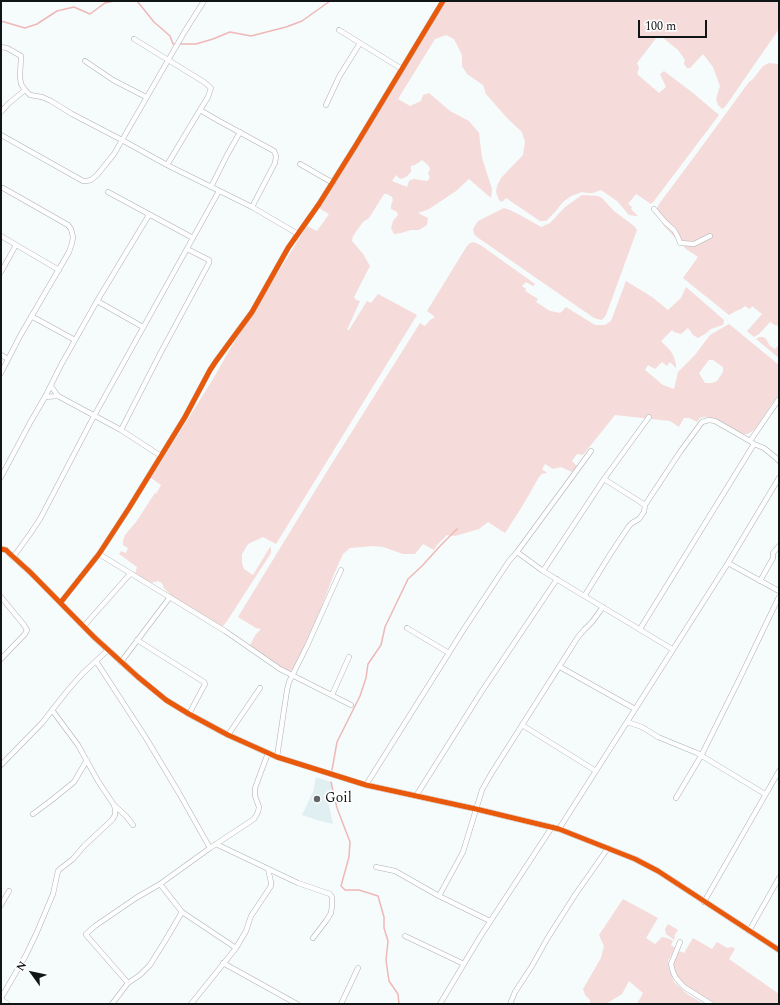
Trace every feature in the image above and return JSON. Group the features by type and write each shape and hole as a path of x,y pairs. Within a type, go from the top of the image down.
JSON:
{"street":[{"path":"1,135 83,181 86,182 91,180 114,154 146,97 204,1"},
{"path":"61,602 99,554 185,417 213,366 252,312 282,258 333,183 443,1"},
{"path":"339,30 402,69"},
{"path":"134,39 204,82 211,88 208,97 167,165"},
{"path":"326,105 339,77 360,43"},
{"path":"1,47 7,48 21,56 20,80 24,90 30,95 45,98 72,114 167,165 252,208 298,234"},
{"path":"85,61 109,77 146,97"},
{"path":"1,112 24,90"},
{"path":"200,110 274,150 276,156 275,163 252,208"},
{"path":"211,187 240,132"},
{"path":"300,164 333,183"},
{"path":"1,373 31,316 69,252 73,237 71,229 68,225 3,188"},
{"path":"14,556 40,519 94,416 219,191"},
{"path":"108,192 193,238"},
{"path":"654,209 674,230 680,243 694,244 710,236"},
{"path":"1,477 97,301 149,215"},
{"path":"1,236 59,270"},
{"path":"1,272 16,245"},
{"path":"121,430 210,263 209,260 187,249"},
{"path":"97,301 143,327"},
{"path":"31,316 75,340"},
{"path":"1,355 8,359"},
{"path":"51,386 58,396 121,430 161,456"},
{"path":"45,397 58,396"},
{"path":"640,629 779,399"},
{"path":"543,571 604,480 649,417"},
{"path":"585,595 629,526 639,519 644,512 645,505 702,422 709,420 715,421 764,448 779,461"},
{"path":"366,785 449,652 509,560 517,552 591,451"},
{"path":"559,829 728,563 779,478"},
{"path":"604,480 645,505"},
{"path":"1,544 3,549 14,556 108,650 138,677 166,700 228,735 277,757 366,785 552,827 608,848 658,871 779,950"},
{"path":"760,580 772,558 773,553 779,546"},
{"path":"517,552 543,571 672,649"},
{"path":"99,554 225,631 280,669 351,705"},
{"path":"728,563 779,591"},
{"path":"277,757 287,690 292,675 307,646 341,570"},
{"path":"84,626 130,574"},
{"path":"416,796 480,694 557,579"},
{"path":"1,597 27,630 1,659"},
{"path":"121,662 170,597"},
{"path":"676,798 701,756 779,597"},
{"path":"439,896 463,852 482,790 490,774 581,634 603,607"},
{"path":"406,628 449,652"},
{"path":"137,640 204,682 205,684 189,714"},
{"path":"1,765 29,737 83,673 108,650"},
{"path":"332,695 349,658"},
{"path":"96,661 146,738 210,848"},
{"path":"560,667 634,709"},
{"path":"228,735 260,688"},
{"path":"52,710 78,745 100,786 114,805 133,825"},
{"path":"627,722 642,727 658,737 697,753 765,794"},
{"path":"522,725 596,771"},
{"path":"128,984 86,934 130,902 160,884 254,819 260,807 255,796 255,788 268,753"},
{"path":"33,814 74,782 87,760"},
{"path":"704,902 779,771"},
{"path":"7,1004 1,999 37,932 53,894 58,871 73,859 84,846 112,820 116,815 114,805"},
{"path":"440,1004 490,921 552,827"},
{"path":"216,844 298,883 330,894 332,897 331,912 326,922 312,938"},
{"path":"510,1004 515,992 547,939 575,895 608,848"},
{"path":"376,867 395,871 439,896 490,921"},
{"path":"191,1004 236,948 246,931 251,916 271,886 268,869"},
{"path":"749,930 779,878"},
{"path":"160,884 182,912 236,948"},
{"path":"1,905 9,891"},
{"path":"112,1004 128,984 150,965 182,912"},
{"path":"405,936 464,964"},
{"path":"680,942 671,964 672,972 684,987 711,1004"},
{"path":"223,963 290,1002 297,1004"},
{"path":"341,1004 358,968"}],"shaded area":[{"path":"445,1 779,1 779,29 725,107 722,109 718,105 716,99 720,86 713,67 703,54 690,68 687,68 684,64 685,60 678,50 662,37 657,37 637,63 639,68 637,74 659,93 666,87 660,74 664,71 719,115 651,204 636,194 628,204 638,216 629,215 617,201 601,190 593,193 582,192 571,196 563,202 546,221 540,221 506,198 502,202 499,200 496,192 501,178 523,155 525,142 522,132 507,118 486,94 483,85 467,74 462,66 462,55 454,39 446,35 435,39 398,99 410,106 421,101 423,95 429,93 450,111 469,121 479,133 482,158 492,189 491,198 469,179 456,191 429,209 418,213 428,218 427,225 419,230 411,230 394,234 391,228 393,221 398,215 397,212 391,209 393,200 392,197 384,194 369,218 363,222 353,236 352,241 363,254 370,266 354,297 356,300 360,301 347,330 349,330 367,301 371,303 378,294 417,315 276,544 263,537 248,544 242,554 242,563 244,569 253,575 270,547 271,553 227,621 223,626 215,624 176,600 164,588 162,583 158,581 151,583 135,574 137,567 119,554 121,551 126,553 128,548 123,545 123,541 125,535 136,522 161,485 151,478 307,226 317,231 329,214 319,208 388,97","holes":["422,160 429,166 430,170 428,173 430,178 427,181 414,179 409,181 407,187 392,181 396,175 400,179 406,177 411,172 411,166"]},
{"path":"769,63 779,64 779,326 770,322 759,334 754,337 747,331 762,314 752,306 750,309 745,306 729,315 683,278 698,257 686,249 664,226 656,210 749,82 763,66"},
{"path":"582,195 598,196 602,198 614,211 637,230 606,315 601,320 594,318 477,237 474,234 473,229 478,221 504,208 541,227 550,223 565,207"},
{"path":"474,242 482,246 535,284 533,286 526,282 522,286 526,289 525,291 538,299 536,302 550,311 560,313 566,307 595,325 605,325 611,321 626,281 652,297 668,310 681,298 686,287 724,320 723,325 711,329 698,338 693,335 688,328 681,334 672,330 661,341 670,350 674,357 676,368 670,362 667,366 662,362 655,369 648,365 645,370 663,385 674,389 678,372 695,355 710,335 729,324 779,365 779,394 754,430 748,434 742,434 708,417 700,418 697,422 689,418 684,418 679,427 670,421 615,415 583,455 576,455 572,461 577,466 572,472 561,467 553,469 545,464 542,469 547,473 542,474 539,477 505,533 488,522 479,529 455,536 447,535 434,550 423,544 415,554 403,554 383,547 373,546 350,548 343,554 317,619 294,668 289,672 249,647 256,634 261,629 256,628 238,617 420,323 425,326 435,317 427,311 470,243","holes":["709,360 713,360 723,367 723,372 717,381 705,383 699,373"]},
{"path":"759,337 766,339 770,346 775,349 779,345 779,358 756,339"},
{"path":"316,777 333,783 328,801 333,824 302,815 313,792"},
{"path":"623,899 658,918 646,938 655,944 662,937 673,941 671,945 675,948 668,961 669,969 674,982 687,994 704,1004 637,1004 643,993 629,981 622,994 606,1004 590,1004 590,1000 585,995 583,989 601,958 604,946 599,935"},
{"path":"668,924 678,930 674,936 674,940 666,934 665,929"},
{"path":"693,938 712,949 717,942 727,948 733,947 735,949 729,959 779,994 779,1004 714,1004 685,986 674,972 673,963 679,951 684,953"}],"waterway":[{"path":"1,21 25,28 37,24 57,11 74,7 90,14 105,3 114,1"},
{"path":"137,1 154,22 170,36 173,44 175,44"},
{"path":"179,44 196,44 230,32 251,36 286,27 302,21 330,1"},
{"path":"332,770 337,742 360,696 366,678 368,664 381,645 385,627 408,579 457,529"},
{"path":"331,782 337,808 350,842 349,857 341,886 345,890 359,890 378,896 384,917 384,928 388,941 386,960 389,981 398,994 399,1004"}],"cycle path":[{"path":"61,602 99,554 129,508 185,417 210,370 252,312 288,248 319,204 443,1"},
{"path":"1,549 6,550 30,572 94,637 166,700 228,735 277,757 366,785 559,829 635,859 658,871 779,950"}],"place":[{"name":"Goil","path":"317,799"}]}
